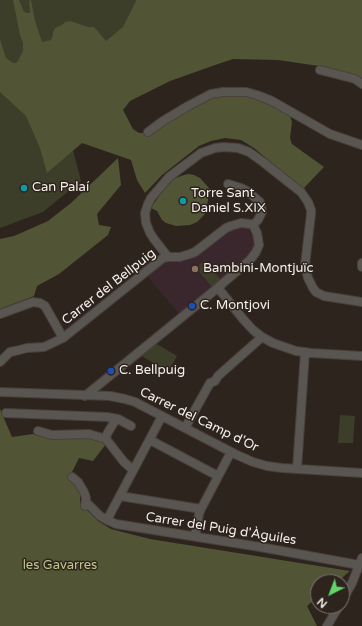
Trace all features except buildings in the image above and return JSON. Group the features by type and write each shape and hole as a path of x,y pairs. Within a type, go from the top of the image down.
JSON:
{"street":[{"path":"320,70 355,79 362,84"},
{"path":"148,132 163,121 211,94 223,92 246,92 257,94 330,134 362,146"},
{"path":"168,256 150,233 146,223 145,213 151,198 169,177 201,154 215,148 238,148 249,152 263,162 301,192 308,202 311,214 306,264 308,278 313,288 324,296 362,302"},
{"path":"85,396 218,288 250,260 256,252 259,242 258,233 253,225 258,220 262,212 260,202 247,191 228,184"},
{"name":"Carrer del Bellpuig","path":"0,362 10,352 44,346 63,338 163,258 168,256 180,257 195,252 226,228 231,226 241,223 253,225"},
{"path":"218,288 243,319 262,337 279,346 296,351 362,356"},
{"path":"0,314 33,302 40,303 45,306 63,338"},
{"path":"185,428 210,384 262,337"},
{"path":"297,469 305,352"},
{"name":"Carrer del Camp d'Or","path":"0,392 110,396 131,400 248,460 267,466 282,468 362,474"},
{"path":"6,413 107,417 118,419 130,426"},
{"path":"107,520 162,416"},
{"path":"106,439 107,434 116,419"},
{"path":"38,431 52,435 90,434 106,439 127,465 133,470"},
{"path":"150,440 218,476"},
{"path":"195,536 201,509 231,452"},
{"name":"Carrer del Puig d'Àguiles","path":"72,477 78,482 84,492 86,504 100,516 116,524 361,561"},
{"path":"120,496 201,509"},
{"path":"350,587 361,561"},
{"path":"327,626 334,614"}],"shaded area":[{"name":"Bambini-Montjuïc","path":"243,226 250,228 255,235 257,242 251,256 180,315 147,276 166,261 190,259 227,232"}],"green space":[{"path":"0,0 362,0 297,59 224,59 159,71 73,150 81,181 43,212 0,228"},
{"path":"13,0 19,0 24,12 30,13 29,1 31,0 35,21 42,42 51,40 55,28 65,22 70,21 88,27 94,27 106,41 123,27 136,0 362,0 362,80 356,75 319,66 278,60 233,59 170,81 130,101 123,110 133,129 139,133 150,133 208,98 219,95 249,96 267,101 289,113 292,122 290,138 292,144 324,167 303,189 254,148 241,140 225,138 211,141 199,146 162,175 145,193 137,180 131,160 82,143 47,173 40,148 26,116 0,92 0,39 6,58 13,63 18,61 23,51 23,43"},
{"path":"118,158 121,185 97,214 99,225 111,227 108,235 59,274 37,286 34,296 0,309 0,239 14,236 48,221 71,203"},
{"path":"189,174 200,178 209,188 205,214 197,222 190,225 176,226 166,223 162,220 157,211 151,208 173,179"},
{"path":"205,260 221,280 212,287 196,268"},
{"path":"155,343 177,356 168,372 140,355"},
{"name":"les Gavarres","path":"0,409 12,437 33,434 51,439 95,437 106,444 93,461 79,458 68,477 76,484 80,491 80,503 98,521 111,529 150,539 350,571 346,574 310,574 310,604 307,606 317,626 0,626"},
{"path":"340,415 355,416 353,443 338,443"}],"place":[{"name":"Can Palaí","path":"24,188"},
{"name":"Torre Sant Daniel S.XIX","path":"183,201"},
{"name":"Bambini-Montjuïc","path":"195,269"},
{"name":"C. Montjovi","path":"192,306"},
{"name":"C. Bellpuig","path":"111,371"}]}
